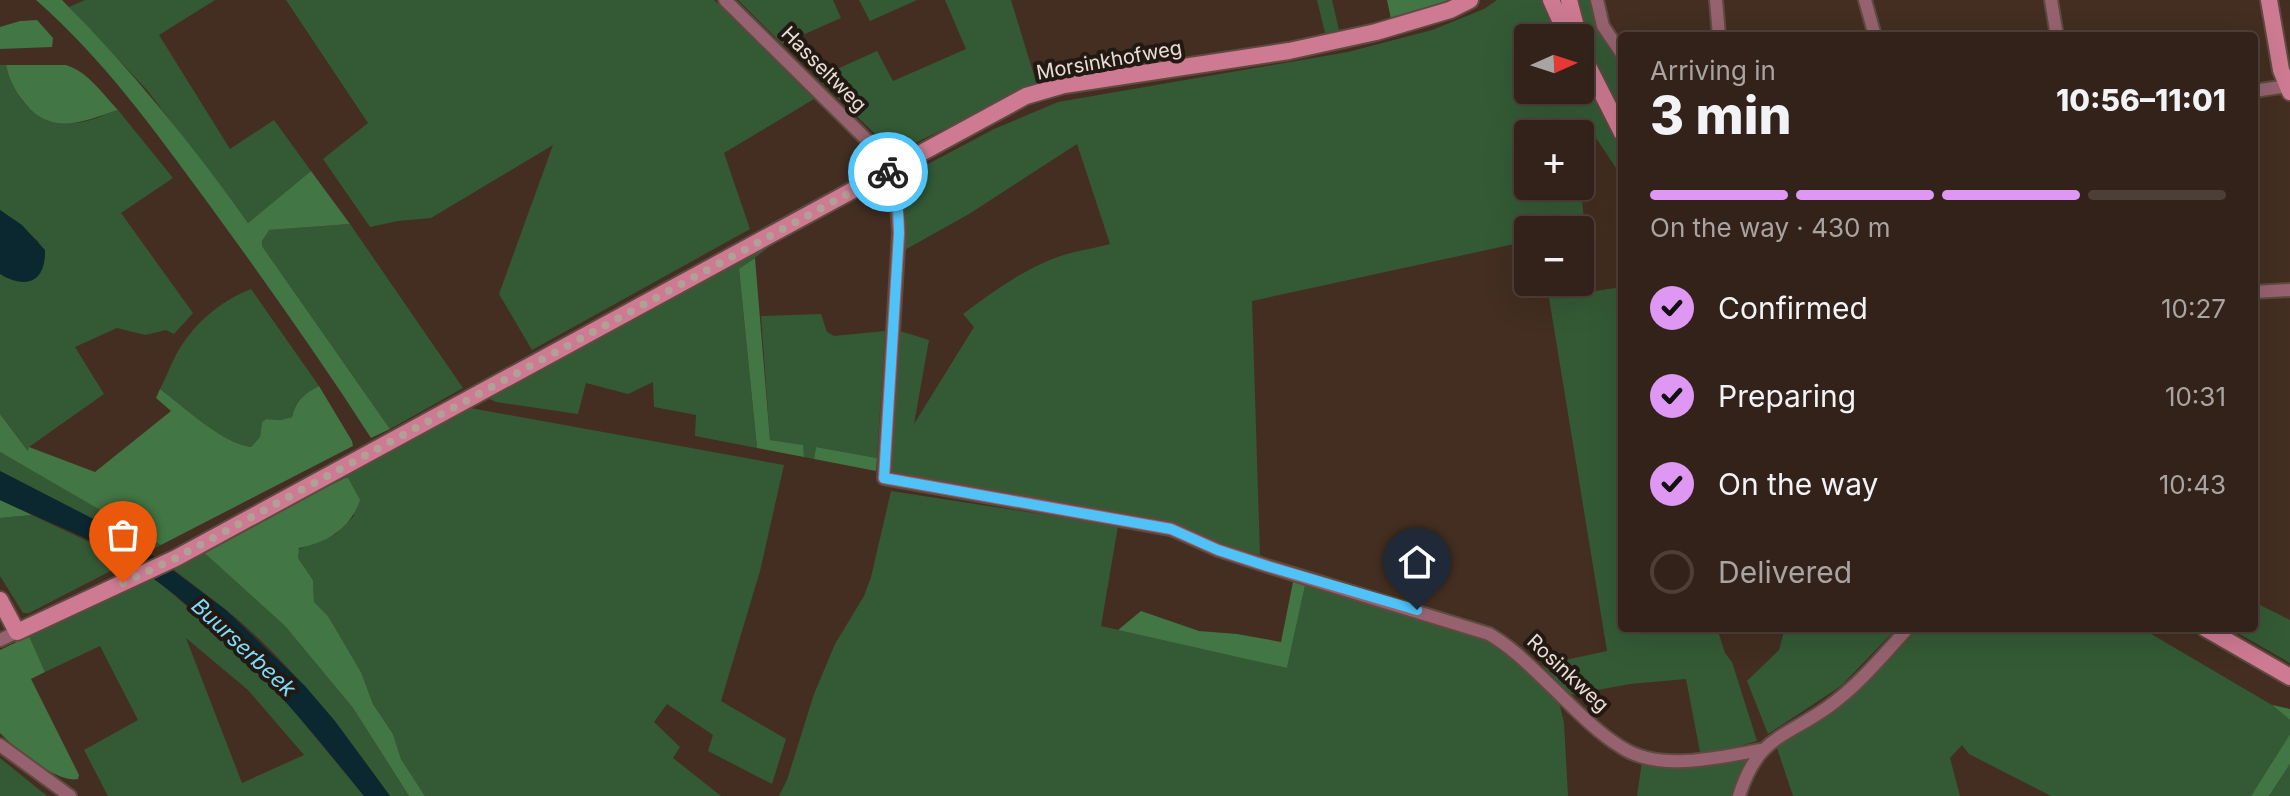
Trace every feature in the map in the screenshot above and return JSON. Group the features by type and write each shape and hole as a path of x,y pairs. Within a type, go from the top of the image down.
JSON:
{"street":[{"name":"Hasseltweg","path":"725,0 879,152 889,171"},
{"name":"Morsinkhofweg","path":"17,632 170,560 1026,96 1053,88 1289,51 1376,32 1450,10 1470,0"},
{"path":"1551,0 1562,24"},
{"path":"1569,0 1575,24"},
{"path":"1597,0 1603,26 1618,48"},
{"path":"1716,0 1719,32"},
{"path":"1865,0 1874,32"},
{"path":"2051,0 2056,32"},
{"path":"2258,91 2288,89 2281,70 2269,0"},
{"path":"1594,74 1618,125"},
{"name":"Rosinkweg","path":"889,171 898,209 899,233 884,478 1171,529 1218,550 1489,634 1511,646 1599,729 1636,755 1689,760 1761,750"},
{"path":"2258,292 2290,290"},
{"path":"0,600 17,632 0,640"},
{"path":"1739,796 1745,776 1761,750 1829,706 1866,673 1904,632"},
{"path":"2212,632 2290,677"},
{"path":"0,745 70,796"}],"green space":[{"path":"36,0 62,0 87,26 160,107 248,223 311,171 350,224 269,230 262,246 390,429 371,438 269,288 146,120 84,46"},
{"path":"85,0 215,0 159,35 230,149 274,120 311,171 248,223 147,90 69,7"},
{"path":"286,0 714,0 814,99 724,153 750,229 532,350 499,294 553,145 431,218 370,227 323,159 368,123"},
{"path":"738,0 833,0 841,18 782,44"},
{"path":"859,0 917,0 870,21"},
{"path":"945,0 1011,0 1037,85 893,151 817,78 877,51 893,81 966,49"},
{"path":"1317,0 1332,0 1339,30 1325,33"},
{"path":"1387,0 1449,0 1391,19"},
{"path":"1497,0 1544,0 1556,24 1514,24 1514,104 1594,104 1594,99 1618,140 1618,171 1594,135 1594,120 1514,120 1514,200 1582,200 1584,216 1514,216 1514,244 1252,301 1260,555 1224,546 1172,523 897,475 891,470 900,331 929,340 914,424 974,327 963,314 1039,265 1067,254 1110,244 1077,144 969,214 901,252 898,186 913,172 994,129 1058,102 1348,52 1432,30 1484,9"},
{"path":"1572,0 1592,0 1602,37 1618,59 1618,109 1594,64 1594,24 1580,24"},
{"path":"37,20 53,38 52,47 0,49 0,27"},
{"path":"0,65 6,65 15,90 30,109 50,120 81,122 118,110 173,178 121,213 193,313 174,334 166,330 145,335 117,328 75,347 104,394 29,447 29,452 0,414 0,274 7,278 39,242 0,210"},
{"path":"6,65 66,65 74,68 88,78 118,110 72,123 51,122 40,117 21,99"},
{"path":"350,224 463,388 390,429 262,246 268,230"},
{"path":"787,233 739,270 757,448 695,436 696,415 654,407 653,382 628,394 586,383 578,414 496,402 483,396"},
{"path":"755,258 770,440 803,445 804,457 757,448 739,269"},
{"path":"1618,288 1618,632 1718,632 1725,653 1732,662 1757,741 1725,750 1700,752 1686,679 1630,684 1570,695 1542,665 1607,651 1549,298 1594,296 1594,291"},
{"path":"251,289 319,386 298,402 292,417 262,422 260,437 251,447 216,432 160,389 176,355 199,324 218,307"},
{"path":"821,314 827,332 834,336 885,331 877,458 816,447 814,459 804,457 802,445 770,440 761,316"},
{"path":"319,386 353,446 161,545 0,452 0,414 28,451 29,447 95,472 171,411 156,398 160,389 216,432 251,447 260,437 262,422 292,417 301,398"},
{"path":"465,407 784,465 760,571 721,701 786,739 772,784 708,751 713,735 667,704 654,722 680,747 673,758 721,796 425,796 401,759 393,734 373,704 361,672 328,616 314,603 313,580 298,558 297,550 336,534 354,516 348,478 345,478 368,460"},
{"path":"816,447 877,458 876,471 814,459"},
{"path":"0,452 161,545 149,551 0,471"},
{"path":"348,478 360,500 356,510 337,533 299,548 298,558 313,580 314,602 328,616 361,672 373,704 393,734 401,759 425,796 409,796 353,708 285,626 200,549"},
{"path":"891,491 1118,526 1101,626 1287,668 1306,581 1476,634 1511,653 1559,702 1564,723 1568,796 779,796 814,694 835,644 864,596 871,577"},
{"path":"0,500 32,515 0,518"},
{"path":"32,515 128,562 29,613 23,613 0,576 0,518"},
{"path":"200,549 285,626 353,708 409,796 390,796 327,713 275,654 235,617 169,566"},
{"path":"148,576 206,623 279,693 364,796 108,796 84,750 138,720 100,646 45,672 29,636","holes":["186,638 248,690 304,755 242,783"]},
{"path":"1294,577 1306,581 1287,668 1118,630 1141,611 1199,631 1281,642"},
{"path":"2258,604 2290,620 2290,663 2236,632 2258,632"},
{"path":"1784,632 1893,632 1841,686 1768,734 1747,681 1779,650"},
{"path":"1915,632 2148,632 2272,705 2290,720 2290,734 2251,796 2051,796 1969,754 1962,745 1950,758 1960,796 1793,796 1776,745 1833,705"},
{"path":"29,636 45,672 31,679 79,775 78,779 48,771 0,733 0,650"},
{"path":"2272,705 2290,709 2290,720"},
{"path":"2290,734 2290,764 2269,796 2251,796"},
{"path":"1750,755 1733,796 1637,796 1642,762"},
{"path":"0,758 47,796 0,796"},
{"path":"2290,764 2290,796 2269,796"}],"water":[{"path":"0,210 22,225 45,250 42,270 33,280 18,282 0,274"},
{"name":"Buurserbeek","path":"0,471 128,537 226,610 305,686 390,796 364,796 252,666 221,635 156,580 107,549 0,500"}],"way so far":[{"path":"123,583 176,558 888,172"}],"route":[{"path":"888,172 898,209 899,233 884,478 1171,529 1218,550 1417,610"}]}
